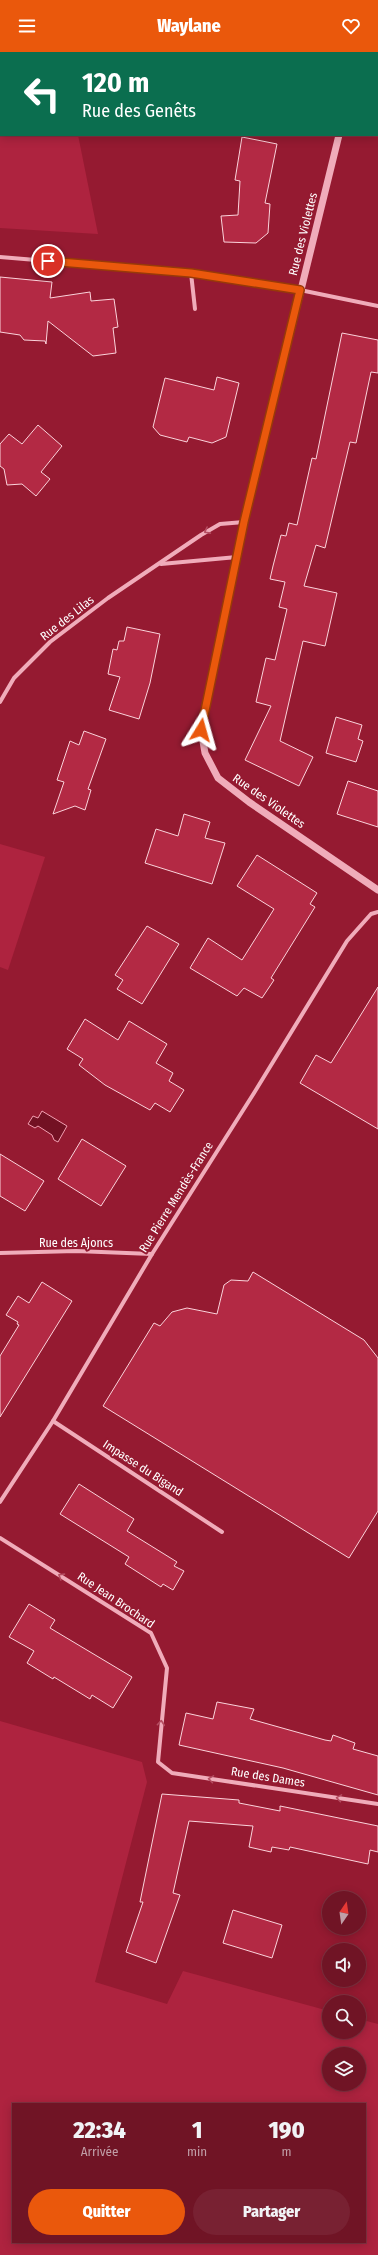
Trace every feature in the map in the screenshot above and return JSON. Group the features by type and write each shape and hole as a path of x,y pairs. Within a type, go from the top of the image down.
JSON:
{"street":[{"name":"Rue des Violettes","path":"339,136 244,522 201,730 205,754 218,778 249,802 378,890"},
{"path":"0,257 191,273 300,290 378,306"},
{"path":"191,273 195,309"},
{"name":"Rue des Lilas","path":"0,702 14,678 50,642 108,598 201,535 220,524 244,522"},
{"name":"Rue des Lilas","path":"160,564 237,557"},
{"name":"Rue Pierre Mendès-France","path":"0,1502 53,1421 152,1254 254,1093 347,941 371,914 378,912"},
{"name":"Rue des Ajoncs","path":"0,1253 76,1251 152,1254"},
{"name":"Impasse du Bigand","path":"53,1421 222,1532"},
{"name":"Rue Jean Brochard","path":"0,1538 151,1633 166,1668 158,1762"},
{"name":"Rue des Dames","path":"158,1762 172,1773 378,1804"}],"shaded area":[{"path":"0,136 78,136 98,234 0,228"},
{"path":"0,844 45,857 8,970 0,967"},
{"path":"42,1111 67,1126 58,1142 54,1140 52,1135 38,1126 35,1128 28,1124 33,1116 38,1118"},
{"path":"0,1721 142,1762 147,1782 95,1982 167,2004 183,1971 322,2009 322,2039 366,2039 366,2021 378,2024 378,2255 0,2255"}],"building":[{"path":"242,137 277,144 265,203 270,204 268,233 256,243 224,242 221,216 238,215 240,181 235,180"},
{"path":"0,277 52,282 50,298 90,292 91,301 114,299 118,327 113,328 116,353 93,356 48,321 46,344 45,341 24,340 20,335 0,332"},
{"path":"342,333 378,340 378,373 371,372 356,443 350,442 325,548 316,545 304,586 337,593 325,646 303,641 280,741 313,757 299,786 245,760 271,706 256,702 266,658 275,660 287,609 279,607 285,582 270,579 281,535 286,536 289,523 297,525 312,458 316,459"},
{"path":"217,377 239,383 226,437 212,443 189,437 187,442 160,435 153,427 165,378 214,390"},
{"path":"38,425 62,446 41,472 50,479 36,496 22,484 7,485 4,469 0,466 0,444 9,434 22,444"},
{"path":"127,627 160,634 150,683 139,719 109,710 120,677 108,674 113,649 117,650 119,641 124,641"},
{"path":"336,717 362,725 358,739 363,741 356,762 326,753"},
{"path":"84,731 106,739 88,789 91,790 85,810 75,806 53,814 64,782 57,780 70,741 79,745"},
{"path":"348,781 378,791 378,827 337,814"},
{"path":"184,814 210,822 205,838 225,843 212,884 145,863 156,829 178,836"},
{"path":"257,855 317,893 310,904 315,907 271,978 274,980 262,998 244,988 237,996 190,968 208,938 242,960 274,909 237,886"},
{"path":"147,926 179,944 142,1004 117,989 123,980 115,975"},
{"path":"378,987 378,1129 300,1083 316,1055 331,1063"},
{"path":"85,1019 118,1040 129,1021 167,1044 156,1063 173,1073 169,1081 184,1090 170,1112 155,1103 150,1110 105,1085 79,1065 83,1059 67,1049"},
{"path":"82,1139 126,1166 101,1206 58,1179"},
{"path":"0,1154 44,1181 25,1211 0,1196"},
{"path":"253,1272 364,1340 378,1358 378,1511 349,1558 103,1406 154,1323 160,1326 172,1312 187,1308 217,1314 224,1285 231,1280 248,1281"},
{"path":"42,1282 72,1301 0,1417 0,1356 19,1325 17,1324 18,1322 6,1315 18,1296 29,1303"},
{"path":"79,1484 134,1519 127,1531 177,1562 174,1566 184,1571 173,1590 163,1584 161,1587 125,1564 129,1557 60,1514"},
{"path":"29,1604 55,1620 50,1628 132,1677 113,1708 92,1695 90,1699 54,1677 53,1679 27,1663 34,1651 9,1637"},
{"path":"217,1702 254,1709 250,1719 325,1740 331,1741 333,1735 355,1743 353,1749 378,1756 378,1795 283,1768 179,1745 186,1713 213,1719"},
{"path":"162,1794 239,1800 239,1803 280,1811 280,1806 378,1826 378,1852 370,1850 368,1864 290,1847 289,1850 272,1847 271,1852 249,1847 253,1826 189,1821 173,1893 180,1895 156,1963 126,1952 143,1902 140,1902"},
{"path":"233,1910 282,1925 272,1958 223,1943"}],"route":[{"path":"48,261 191,273 300,290 244,522 201,730"}]}
